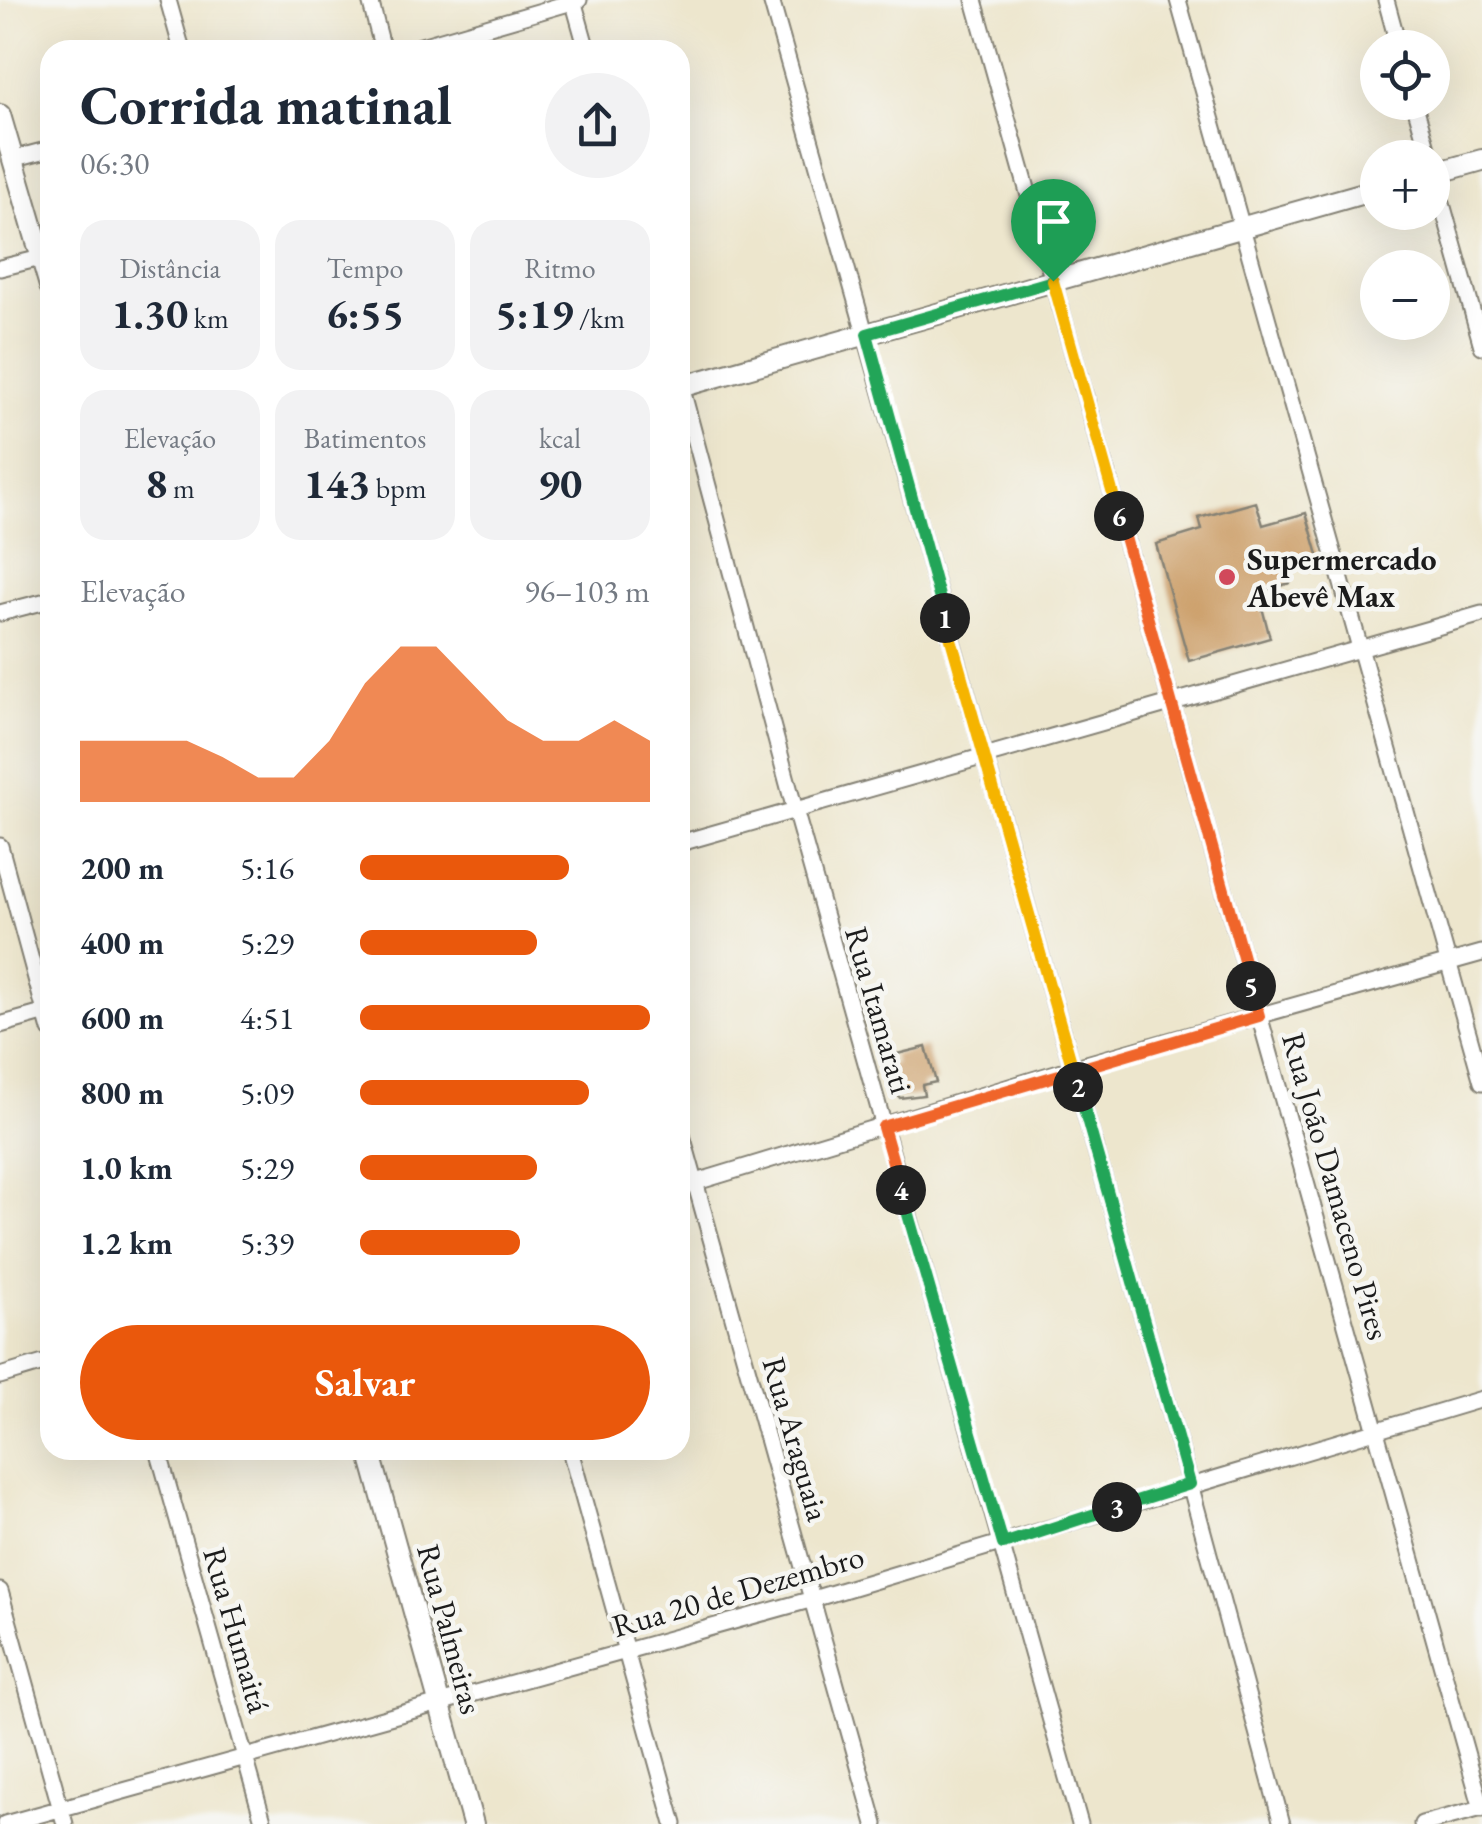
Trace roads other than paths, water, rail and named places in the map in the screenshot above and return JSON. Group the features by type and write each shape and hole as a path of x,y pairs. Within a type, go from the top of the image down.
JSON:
{"street":[{"path":"168,0 179,40"},
{"path":"370,0 380,40"},
{"path":"441,40 575,0 585,40"},
{"path":"771,0 1190,1484 1282,1824"},
{"name":"Rua João Damaceno Pires","path":"974,0 1482,1808"},
{"path":"1178,0 1482,1082"},
{"path":"1386,0 1394,30"},
{"path":"0,115 40,255"},
{"path":"12,159 40,152"},
{"path":"1450,165 1482,160"},
{"path":"690,382 1360,195"},
{"path":"1449,230 1482,346"},
{"path":"0,268 40,258"},
{"name":"Rua Itamarati","path":"690,422 883,1127 1080,1824"},
{"path":"0,614 40,603"},
{"path":"690,840 1482,614"},
{"path":"0,846 40,984"},
{"path":"690,1183 1072,1068 1482,953"},
{"path":"0,1025 40,1014"},
{"name":"Rua Araguaia","path":"690,1194 814,1599 876,1824"},
{"path":"0,1376 40,1364"},
{"name":"Rua 20 de Dezembro","path":"5,1824 62,1816 244,1759 1003,1544 1482,1398"},
{"name":"Rua Humaitá","path":"161,1460 264,1824"},
{"name":"Rua Palmeiras","path":"372,1460 473,1824"},
{"path":"573,1460 674,1824"},
{"path":"0,1591 62,1816"},
{"path":"1422,1824 1482,1808"}],"place":[{"name":"Supermercado Abevê Max","path":"1227,577"}]}
